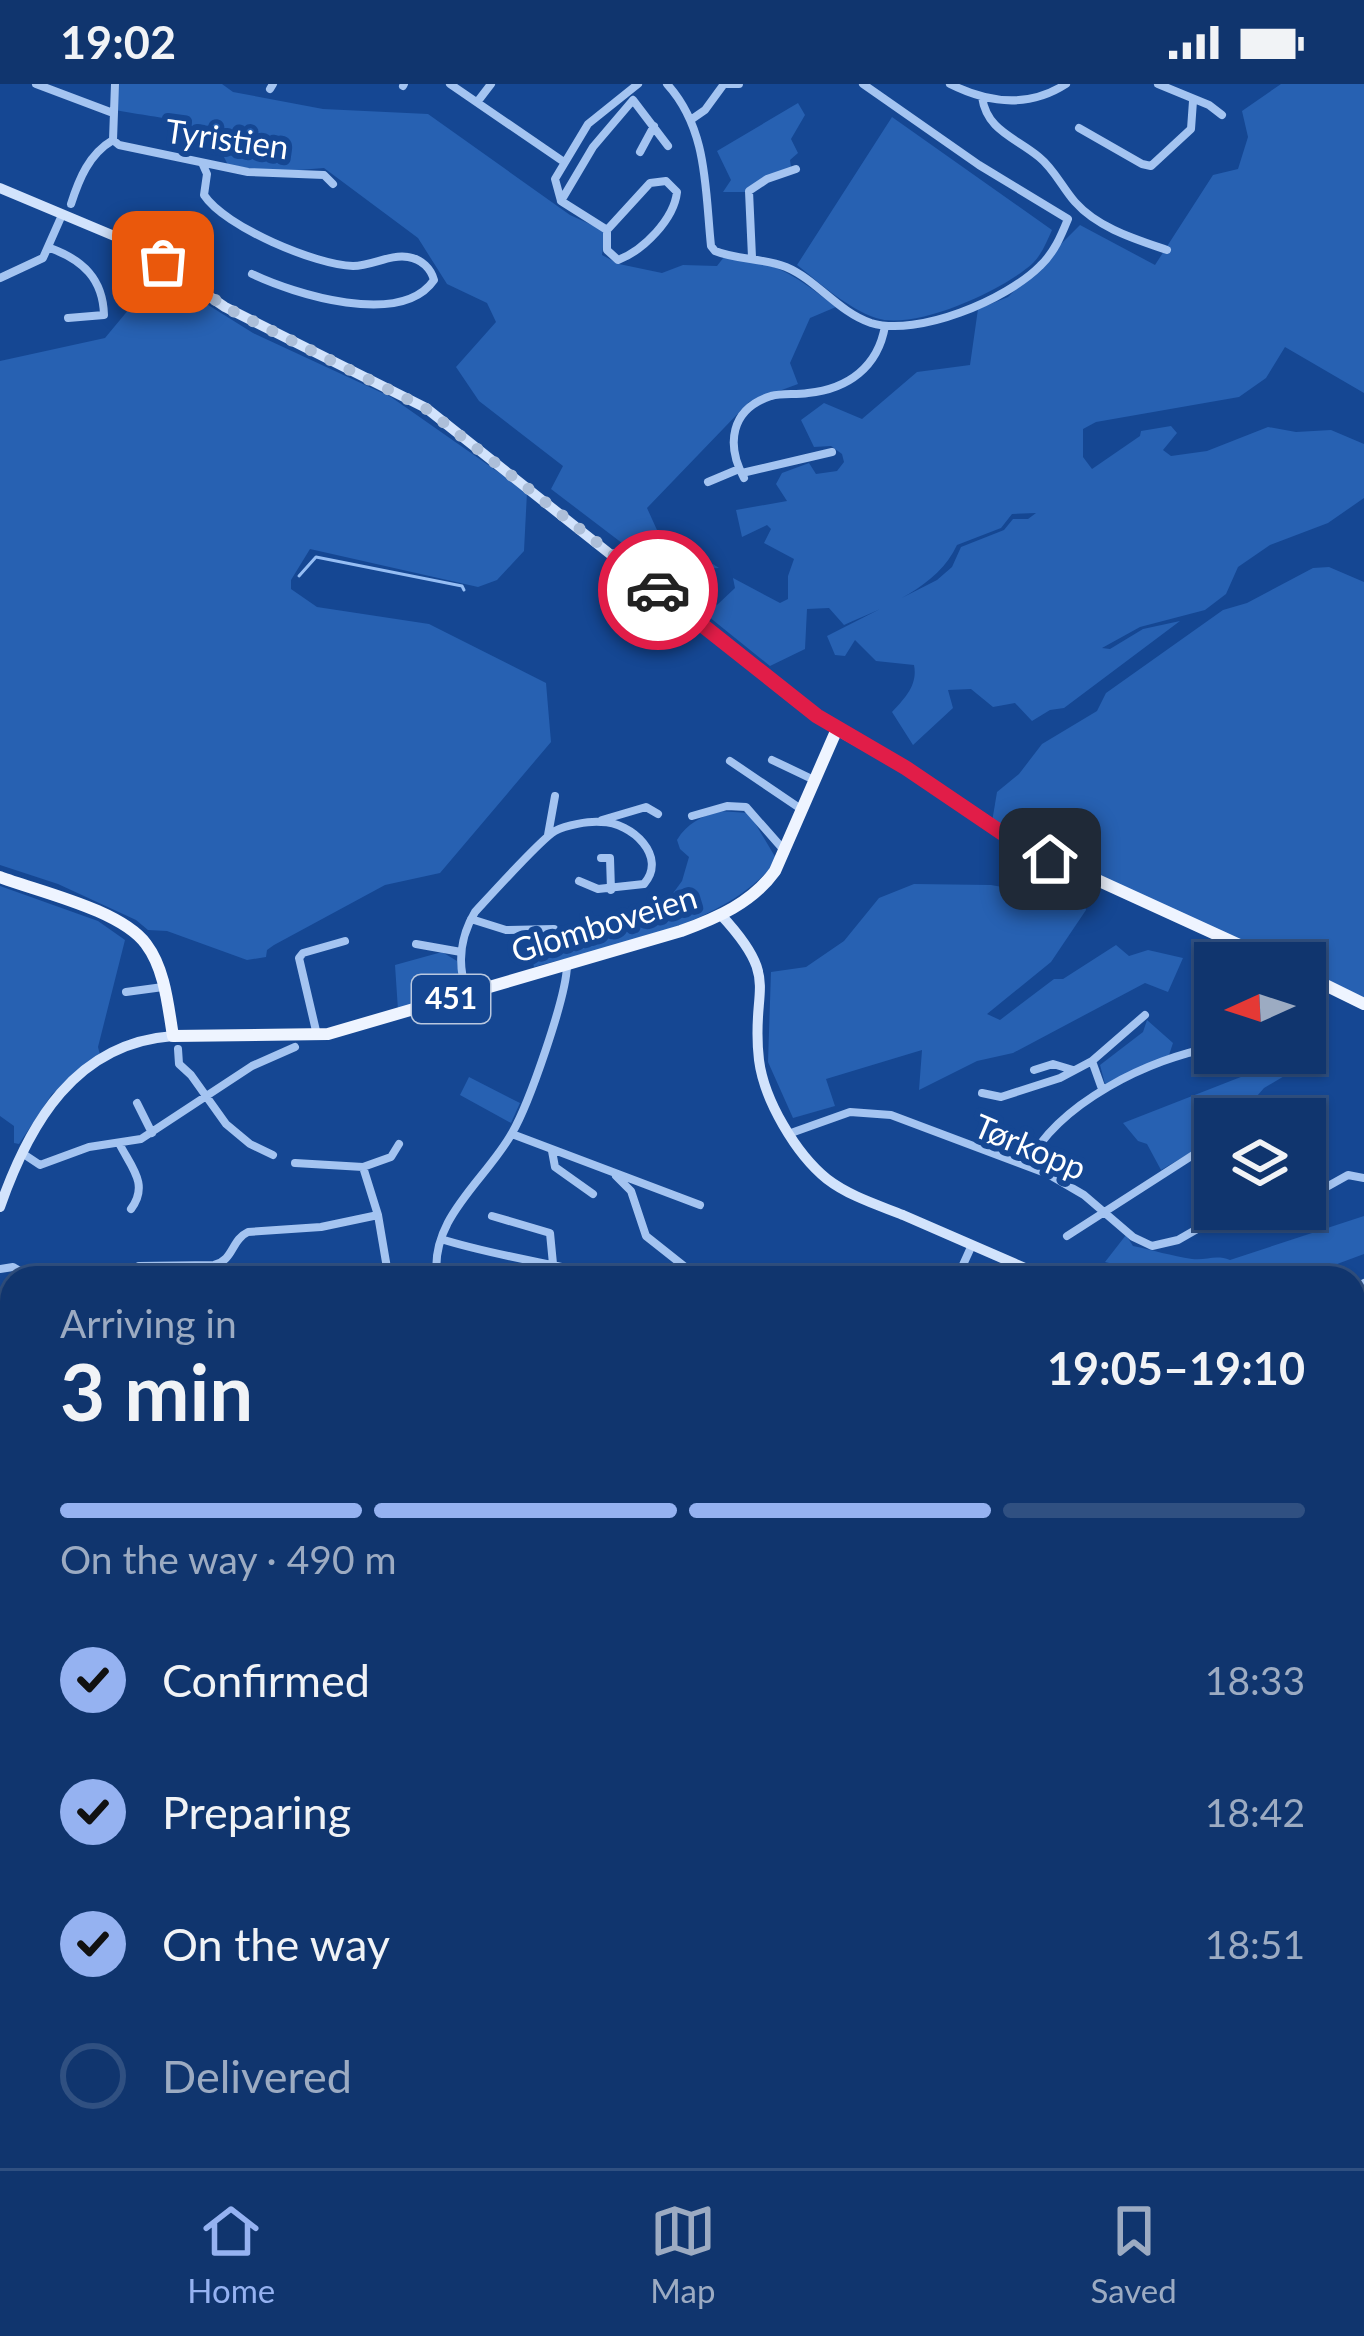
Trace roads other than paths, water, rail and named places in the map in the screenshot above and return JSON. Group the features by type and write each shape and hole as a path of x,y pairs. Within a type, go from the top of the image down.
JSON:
{"main road":[{"name":"Glomboveien","path":"176,1042 317,1035 365,1025 568,966 726,912 765,884 837,729"},
{"path":"837,729 906,768 1025,847 1233,942"},
{"path":"0,878 134,931 153,955 176,1042"},
{"path":"1326,986 1364,1004"}],"street":[{"path":"37,84 113,113"},
{"path":"0,278 38,262 50,248 80,176 101,147 113,140 115,84"},
{"path":"450,84 564,162"},
{"path":"478,101 491,84"},
{"path":"561,201 638,84"},
{"path":"667,84 692,119 702,155 711,246 722,254 790,268 860,318 886,326 924,324 1009,288 1040,266 1055,248 1068,219 979,165 863,84"},
{"path":"692,119 725,84 739,84"},
{"path":"874,92 883,84"},
{"path":"950,84 982,98 1024,100 1051,94 1066,84"},
{"path":"1158,84 1209,105 1222,116"},
{"path":"631,97 668,146"},
{"path":"607,230 561,201 555,193 555,179 596,116 631,97"},
{"path":"982,98 987,117 997,129 1045,162 1089,215 1167,250"},
{"path":"1079,128 1151,166 1191,129 1192,101"},
{"path":"640,152 654,126"},
{"name":"Tyristien","path":"113,140 126,148 203,165 324,175 333,184"},
{"path":"203,165 207,174 204,195 233,222 300,252 348,266 410,257 432,272 434,283 404,300 370,304 285,289 252,274"},
{"path":"752,257 748,191 796,169"},
{"path":"666,181 676,191 669,216 624,259 610,255 607,230 650,183 666,181"},
{"path":"0,188 67,209 131,243 225,307 425,408 837,729"},
{"path":"50,248 89,270 99,288 104,315 68,318"},
{"path":"742,473 732,438 744,412 770,397 830,390 856,377 876,355 886,326"},
{"path":"708,482 832,452"},
{"path":"772,760 815,781"},
{"path":"730,761 803,809"},
{"path":"548,836 555,796"},
{"path":"692,816 727,806 746,807 784,850"},
{"path":"468,993 461,952 471,919 548,836 646,807 658,814"},
{"path":"579,881 586,887 611,890 644,884 655,865 648,848 637,838 601,821"},
{"path":"601,858 610,858 611,890"},
{"path":"726,912 755,961 761,982 758,1050 763,1078 791,1133 829,1181 875,1210 1020,1266"},
{"path":"471,919 506,931 554,929"},
{"path":"317,1035 299,958 345,941"},
{"path":"416,944 461,952"},
{"path":"438,1266 441,1240 455,1209 512,1134 568,966"},
{"path":"126,992 164,987"},
{"path":"982,1093 1001,1097 1046,1085 1092,1061 1145,1015"},
{"path":"176,1042 179,1064 226,1124 273,1155"},
{"name":"Glomboveien","path":"0,1207 41,1113 81,1075 124,1048 176,1042"},
{"path":"21,1152 40,1165 89,1147 120,1145 152,1133 252,1066 296,1046"},
{"path":"1027,1165 1058,1125 1102,1089 1194,1052"},
{"path":"1092,1061 1102,1089"},
{"path":"1034,1070 1053,1064 1074,1071"},
{"path":"137,1103 152,1133"},
{"name":"Tørkopp","path":"791,1133 850,1112 879,1112 1027,1165 1072,1187 1106,1210 1133,1237 1160,1246 1194,1229"},
{"path":"512,1134 700,1204"},
{"path":"295,1163 363,1167 391,1157 399,1144"},
{"path":"120,1145 141,1185 131,1209"},
{"path":"552,1151 555,1167 593,1194"},
{"path":"1067,1236 1194,1154"},
{"path":"363,1167 387,1266"},
{"path":"614,1175 631,1191 650,1240 687,1266"},
{"path":"1326,1187 1348,1175 1364,1178"},
{"path":"139,1266 214,1265 224,1262 248,1232 322,1227 378,1215"},
{"path":"492,1216 550,1233 554,1264"},
{"path":"441,1240 512,1260 562,1266"},
{"path":"962,1266 972,1245"}],"waterway":[{"path":"299,576 316,557 464,590"}]}
